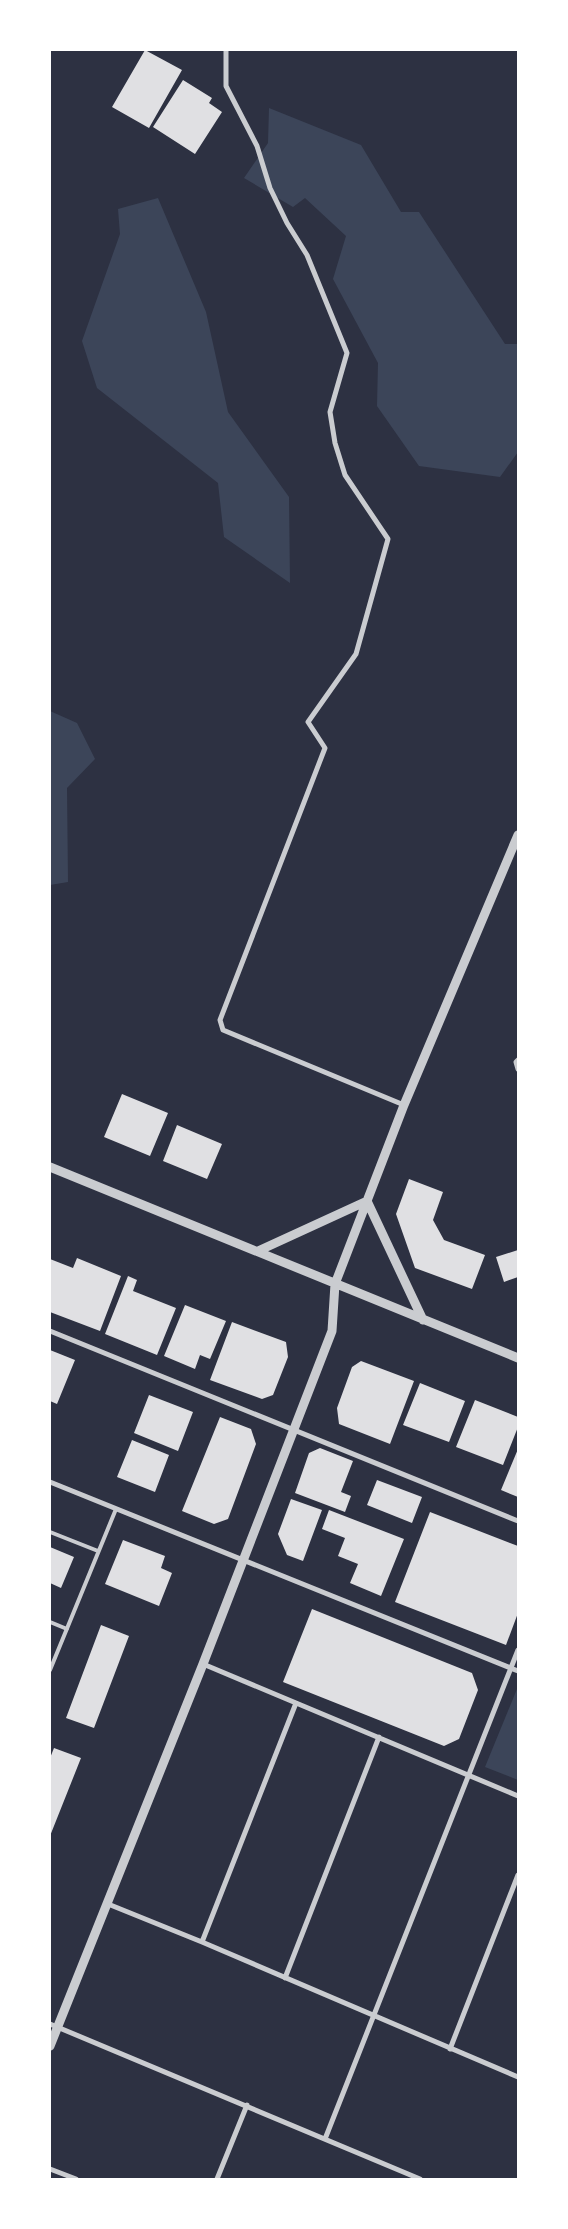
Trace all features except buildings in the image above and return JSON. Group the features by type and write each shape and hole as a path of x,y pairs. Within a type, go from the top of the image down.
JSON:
{"street":[{"path":"226,50 226,86 256,146 270,188 287,223 307,255 347,353 330,412 335,443 345,475 388,539 356,654 308,722 325,748 220,1020 223,1030 404,1105"},
{"path":"50,2046 54,2025 108,1904 244,1561 332,1331 335,1284 404,1105 518,835"},
{"path":"518,1060 516,1062 518,1069"},
{"path":"50,1167 518,1358"},
{"path":"258,1251 367,1201"},
{"path":"367,1201 424,1320"},
{"path":"50,1331 518,1521"},
{"path":"50,1482 518,1671"},
{"path":"326,2138 518,1650"},
{"path":"203,1664 518,1796"},
{"path":"202,1942 296,1703"},
{"path":"285,1978 379,1737"},
{"path":"450,2049 518,1874"},
{"path":"108,1904 202,1942 518,2077"},
{"path":"54,2025 420,2179"},
{"path":"217,2179 247,2106"},
{"path":"50,2169 76,2179"}],"lane":[{"path":"50,1668 116,1509"},
{"path":"50,1532 98,1551"},
{"path":"50,1622 67,1629"}],"shaded area":[{"path":"269,108 361,145 401,212 419,212 505,344 518,344 518,452 500,477 419,466 377,406 378,363 333,279 346,236 305,198 293,207 244,178 268,143"},
{"path":"158,198 206,312 228,412 289,497 290,583 224,537 218,483 97,388 82,341 120,234 118,209"},
{"path":"50,711 77,723 95,759 67,788 68,882 50,885"},
{"path":"518,1689 518,1780 485,1767"}]}
